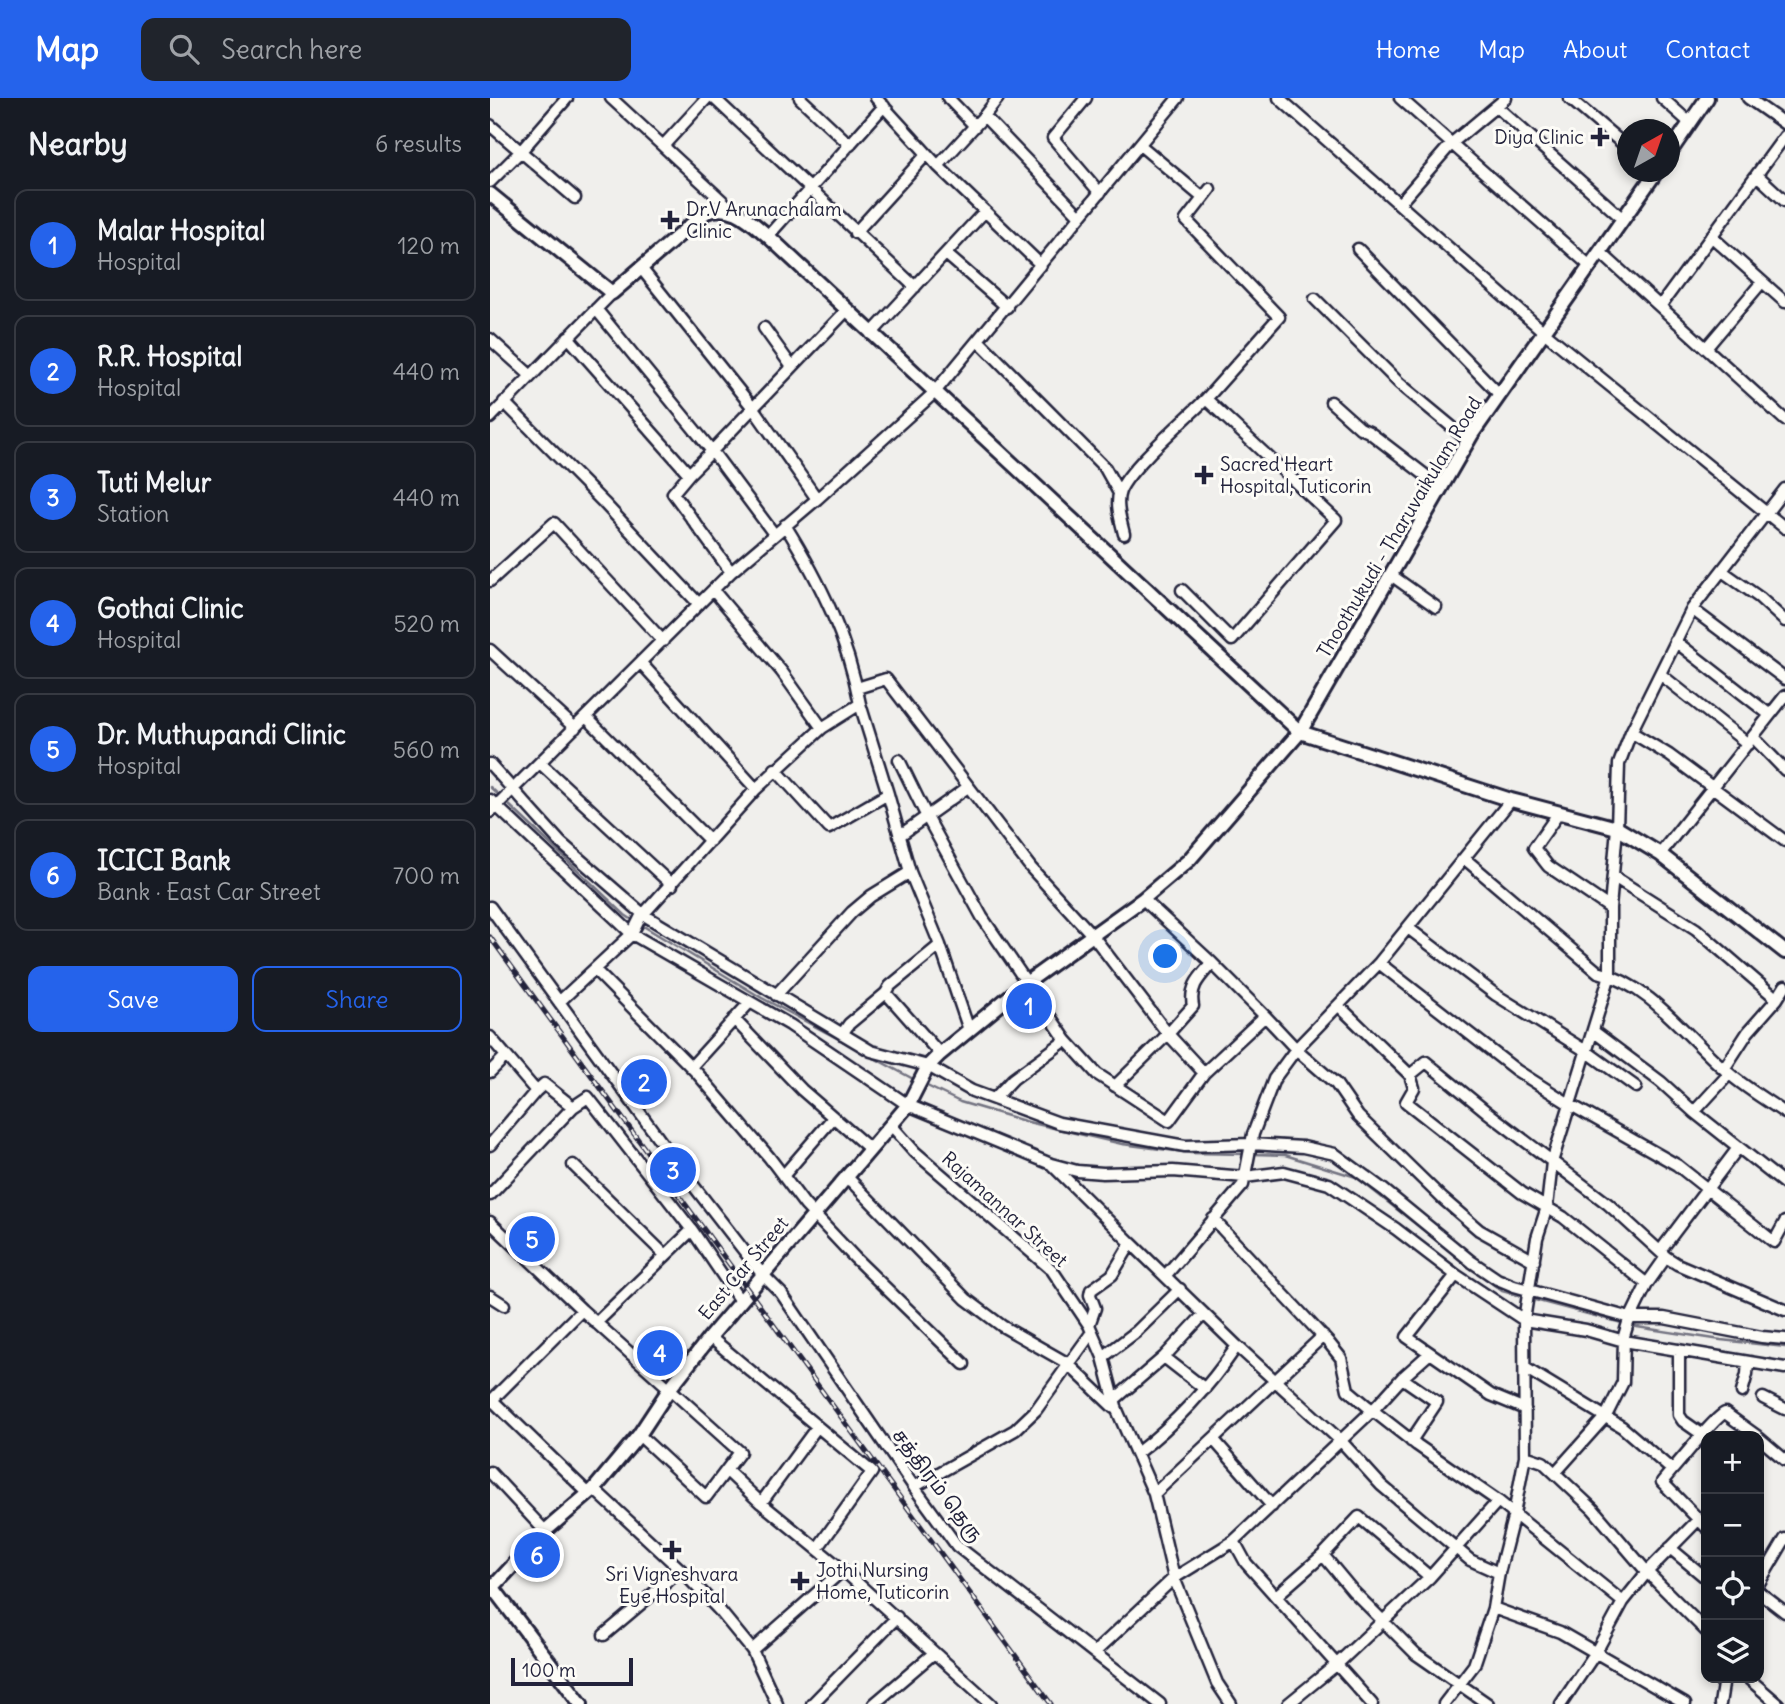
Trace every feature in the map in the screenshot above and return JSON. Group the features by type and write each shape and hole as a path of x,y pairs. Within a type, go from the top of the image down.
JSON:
{"main road":[{"path":"1680,138 1707,98"},
{"name":"Thoothukudi - Tharuvaikulam Road","path":"1093,936 1143,900 1189,860 1300,732 1469,441 1648,182"},
{"path":"490,194 612,293 706,212 717,208 731,209 745,216 1300,732 1511,800 1617,828 1660,854 1785,952"},
{"name":"East Car Street","path":"491,1586 545,1531 592,1491 639,1435 670,1388 710,1336 891,1125 909,1101 926,1069 940,1054 1026,983 1093,936"},
{"path":"491,1586 581,1704"}],"street":[{"path":"490,182 567,98"},
{"path":"611,98 731,209"},
{"path":"663,146 707,98"},
{"path":"714,98 915,287"},
{"path":"800,98 850,145"},
{"path":"876,98 938,166 1041,265"},
{"path":"948,98 975,126"},
{"path":"1086,98 1053,138 1100,193"},
{"path":"499,801 731,572 817,499 934,393 1178,98"},
{"path":"1399,204 1452,143 1506,98"},
{"path":"1569,98 1617,139"},
{"path":"1662,98 1690,123"},
{"path":"1748,98 1785,124"},
{"path":"938,166 984,116 994,99"},
{"path":"1402,99 1590,266"},
{"path":"1284,100 1544,332 1785,528"},
{"path":"768,236 884,106"},
{"path":"1497,107 1623,219"},
{"path":"984,116 1080,216"},
{"path":"490,125 575,198"},
{"path":"1661,305 1785,136"},
{"path":"1119,493 1129,477 1206,398 1279,317 1186,220 1207,194 1140,145"},
{"path":"855,233 927,154"},
{"path":"1756,175 1785,201"},
{"path":"872,334 985,211"},
{"path":"1711,236 1785,302"},
{"path":"1358,249 1500,395"},
{"path":"1600,252 1785,419"},
{"path":"946,254 1007,307"},
{"path":"641,268 753,408 817,499"},
{"path":"1707,347 1762,282"},
{"path":"490,418 612,293"},
{"path":"1315,299 1399,383 1469,441"},
{"path":"596,309 712,452 774,534"},
{"path":"731,572 673,494 689,474 847,310"},
{"path":"764,328 792,367"},
{"path":"568,337 689,474"},
{"path":"490,339 530,375"},
{"path":"979,341 1105,468 1119,493 1119,513 1124,534"},
{"path":"1182,590 1233,640 1336,520 1206,398"},
{"path":"504,402 604,502 699,604"},
{"path":"1331,402 1360,428 1442,488"},
{"path":"1444,1704 1474,1665 1493,1608 1525,1456 1524,1318 1537,1238 1547,1207 1552,1162 1610,975 1619,764 1631,732 1692,609 1785,489"},
{"path":"490,581 554,523 663,640"},
{"path":"785,525 812,569 840,627 910,873 940,945 969,1030"},
{"path":"1721,571 1760,598 1785,621"},
{"path":"1391,575 1436,607"},
{"path":"713,590 782,672 822,728"},
{"path":"1692,609 1785,679"},
{"path":"1675,641 1770,715"},
{"path":"490,650 575,728"},
{"path":"640,663 756,789"},
{"path":"1660,674 1785,770"},
{"path":"857,688 887,679 1031,868 1093,936 1168,1034 1203,1073"},
{"path":"1660,854 1785,696"},
{"path":"559,1002 595,970 638,924 775,769 822,728 860,704"},
{"path":"586,717 710,841"},
{"path":"1631,732 1670,755 1785,842"},
{"path":"900,760 926,817 982,917 1066,1040 1097,1074 1169,1121 1203,1073 1265,1016"},
{"path":"540,763 672,885"},
{"path":"490,764 499,801 638,924 750,1002 909,1101 1051,1164 1077,1171 1284,1172 1329,1184 1396,1229 1456,1275 1524,1318 1679,1350 1785,1368"},
{"path":"775,769 829,828 888,794"},
{"path":"900,836 968,787"},
{"path":"1166,1275 1238,1193 1274,1079 1296,1049 1379,963 1511,800"},
{"path":"499,801 561,843 638,924 776,995 871,1051 926,1069 972,1091 1059,1123 1185,1146 1303,1147 1335,1154 1484,1271 1514,1286 1629,1320 1664,1318 1785,1339"},
{"path":"1558,814 1534,848 1548,866 1611,908"},
{"path":"1465,859 1598,972 1624,981 1654,1003 1727,1072 1785,1113"},
{"path":"776,995 852,912 871,896 910,873"},
{"path":"1614,877 1696,929 1777,999"},
{"path":"1143,900 1212,963 1296,1049 1335,1084 1358,1116 1452,1207 1479,1230 1534,1261"},
{"name":"சத்திரம் தெரு","path":"490,907 682,1172 762,1274 781,1293 957,1546 1160,1704"},
{"path":"1408,928 1496,995 1586,1051 1636,1087"},
{"path":"842,1034 849,1024 886,993 890,986 940,945"},
{"path":"1115,1086 1193,1006 1193,986 1212,963"},
{"path":"1379,963 1516,1070 1571,1105 1677,1165 1774,1242 1785,1222"},
{"path":"595,970 691,1067 814,1214 855,1258 964,1364"},
{"path":"1694,1112 1727,1072 1748,1032 1785,986"},
{"path":"886,993 940,1054"},
{"path":"691,1067 750,1002"},
{"path":"1339,1006 1410,1075 1414,1088 1406,1102 1522,1192 1563,1217 1647,1284"},
{"path":"734,1019 802,1090 870,1149"},
{"path":"1593,1031 1661,1082 1694,1112 1785,1184"},
{"path":"490,1037 536,1091"},
{"path":"993,1099 1013,1079 1066,1040"},
{"path":"490,1072 505,1057"},
{"path":"1410,1075 1426,1062 1608,1204 1676,1264 1785,1310"},
{"path":"490,1144 544,1084 573,1107"},
{"path":"490,1195 573,1107 584,1097 588,1097 692,1230 740,1301"},
{"path":"783,1177 834,1118"},
{"name":"Rajamannar Street","path":"891,1125 915,1153 1052,1270 1090,1329 1103,1357 1116,1405"},
{"path":"1555,1473 1606,1416 1623,1382 1624,1338 1629,1320 1663,1253 1705,1189 1738,1148"},
{"path":"1051,1164 1237,1346 1341,1441 1381,1485 1470,1560 1499,1573"},
{"path":"573,1165 665,1255"},
{"path":"846,1176 965,1299 1002,1326 1067,1363 1116,1405 1154,1494 1174,1578 1217,1683 1231,1704"},
{"path":"1213,1219 1324,1336 1341,1358 1348,1390 1410,1441 1498,1501 1623,1602"},
{"path":"490,1222 596,1323 740,1452 706,1497 639,1435"},
{"path":"596,1323 692,1230"},
{"path":"914,1487 1015,1430 1035,1410 1090,1329 1095,1308 1091,1290 1112,1275 1131,1243"},
{"path":"1456,1275 1407,1337 1491,1395 1525,1409"},
{"path":"1103,1357 1136,1332 1180,1289"},
{"path":"490,1296 503,1305"},
{"path":"582,1310 491,1401 681,1570 720,1611 752,1650 777,1704"},
{"path":"1116,1405 1204,1314"},
{"path":"710,1336 872,1472 817,1549"},
{"path":"1154,1494 1324,1336"},
{"path":"1137,1453 1167,1430 1205,1388 1237,1346"},
{"path":"1679,1350 1679,1415 1701,1434"},
{"path":"1095,1652 1174,1578 1234,1541 1429,1354"},
{"path":"1164,1357 1205,1388"},
{"path":"1742,1392 1748,1362"},
{"path":"1525,1368 1622,1427 1672,1470"},
{"path":"1402,1378 1437,1402 1410,1441"},
{"path":"1763,1398 1785,1409"},
{"path":"1706,1431 1718,1415 1726,1413 1750,1431"},
{"path":"761,1503 817,1427"},
{"path":"1701,1437 1662,1482 1701,1522"},
{"path":"1214,1440 1272,1506"},
{"path":"1764,1442 1785,1460"},
{"path":"1525,1456 1543,1462 1593,1509 1647,1572 1701,1626"},
{"path":"727,1471 761,1503 897,1617 986,1703"},
{"path":"490,1472 545,1531"},
{"path":"1288,1704 1383,1623 1430,1577 1498,1501"},
{"path":"1276,1596 1359,1517 1430,1577"},
{"path":"1561,1704 1596,1652 1623,1602 1647,1572 1701,1524"},
{"path":"1764,1570 1785,1539"},
{"path":"1234,1541 1247,1563 1372,1704"},
{"path":"1671,1548 1701,1574"},
{"path":"1322,1555 1383,1623 1416,1654 1488,1704"},
{"path":"604,1635 681,1570"},
{"path":"752,1650 843,1570"},
{"path":"1764,1596 1785,1612"},
{"path":"1493,1608 1560,1632 1685,1704"},
{"path":"812,1704 897,1617"},
{"path":"874,1704 934,1653"},
{"path":"1720,1704 1723,1683"},
{"path":"1754,1683 1778,1704"}],"waterway":[{"path":"490,787 501,797"},
{"path":"506,802 634,921"},
{"path":"640,924 762,998 917,1081"},
{"path":"923,1084 960,1102 1028,1122 1122,1144 1191,1153 1246,1154"},
{"path":"1253,1154 1285,1155 1356,1177 1465,1263"},
{"path":"1470,1267 1502,1291 1524,1297"},
{"path":"1531,1299 1637,1327 1785,1347"}],"railway":[{"path":"490,937 1051,1704"}],"place":[{"name":"Diya Clinic","path":"1600,137"},
{"name":"Dr.V Arunachalam Clinic","path":"670,220"},
{"name":"Sacred Heart Hospital, Tuticorin","path":"1204,475"},
{"name":"Malar Hospital","path":"1029,1006"},
{"name":"R.R. Hospital","path":"644,1082"},
{"name":"Tuti Melur","path":"673,1170"},
{"name":"Dr. Muthupandi Clinic","path":"532,1239"},
{"name":"Gothai Clinic","path":"660,1353"},
{"name":"Sri Vigneshvara Eye Hospital","path":"672,1550"},
{"name":"ICICI Bank","path":"537,1555"},
{"name":"Jothi Nursing Home, Tuticorin","path":"800,1581"}]}
